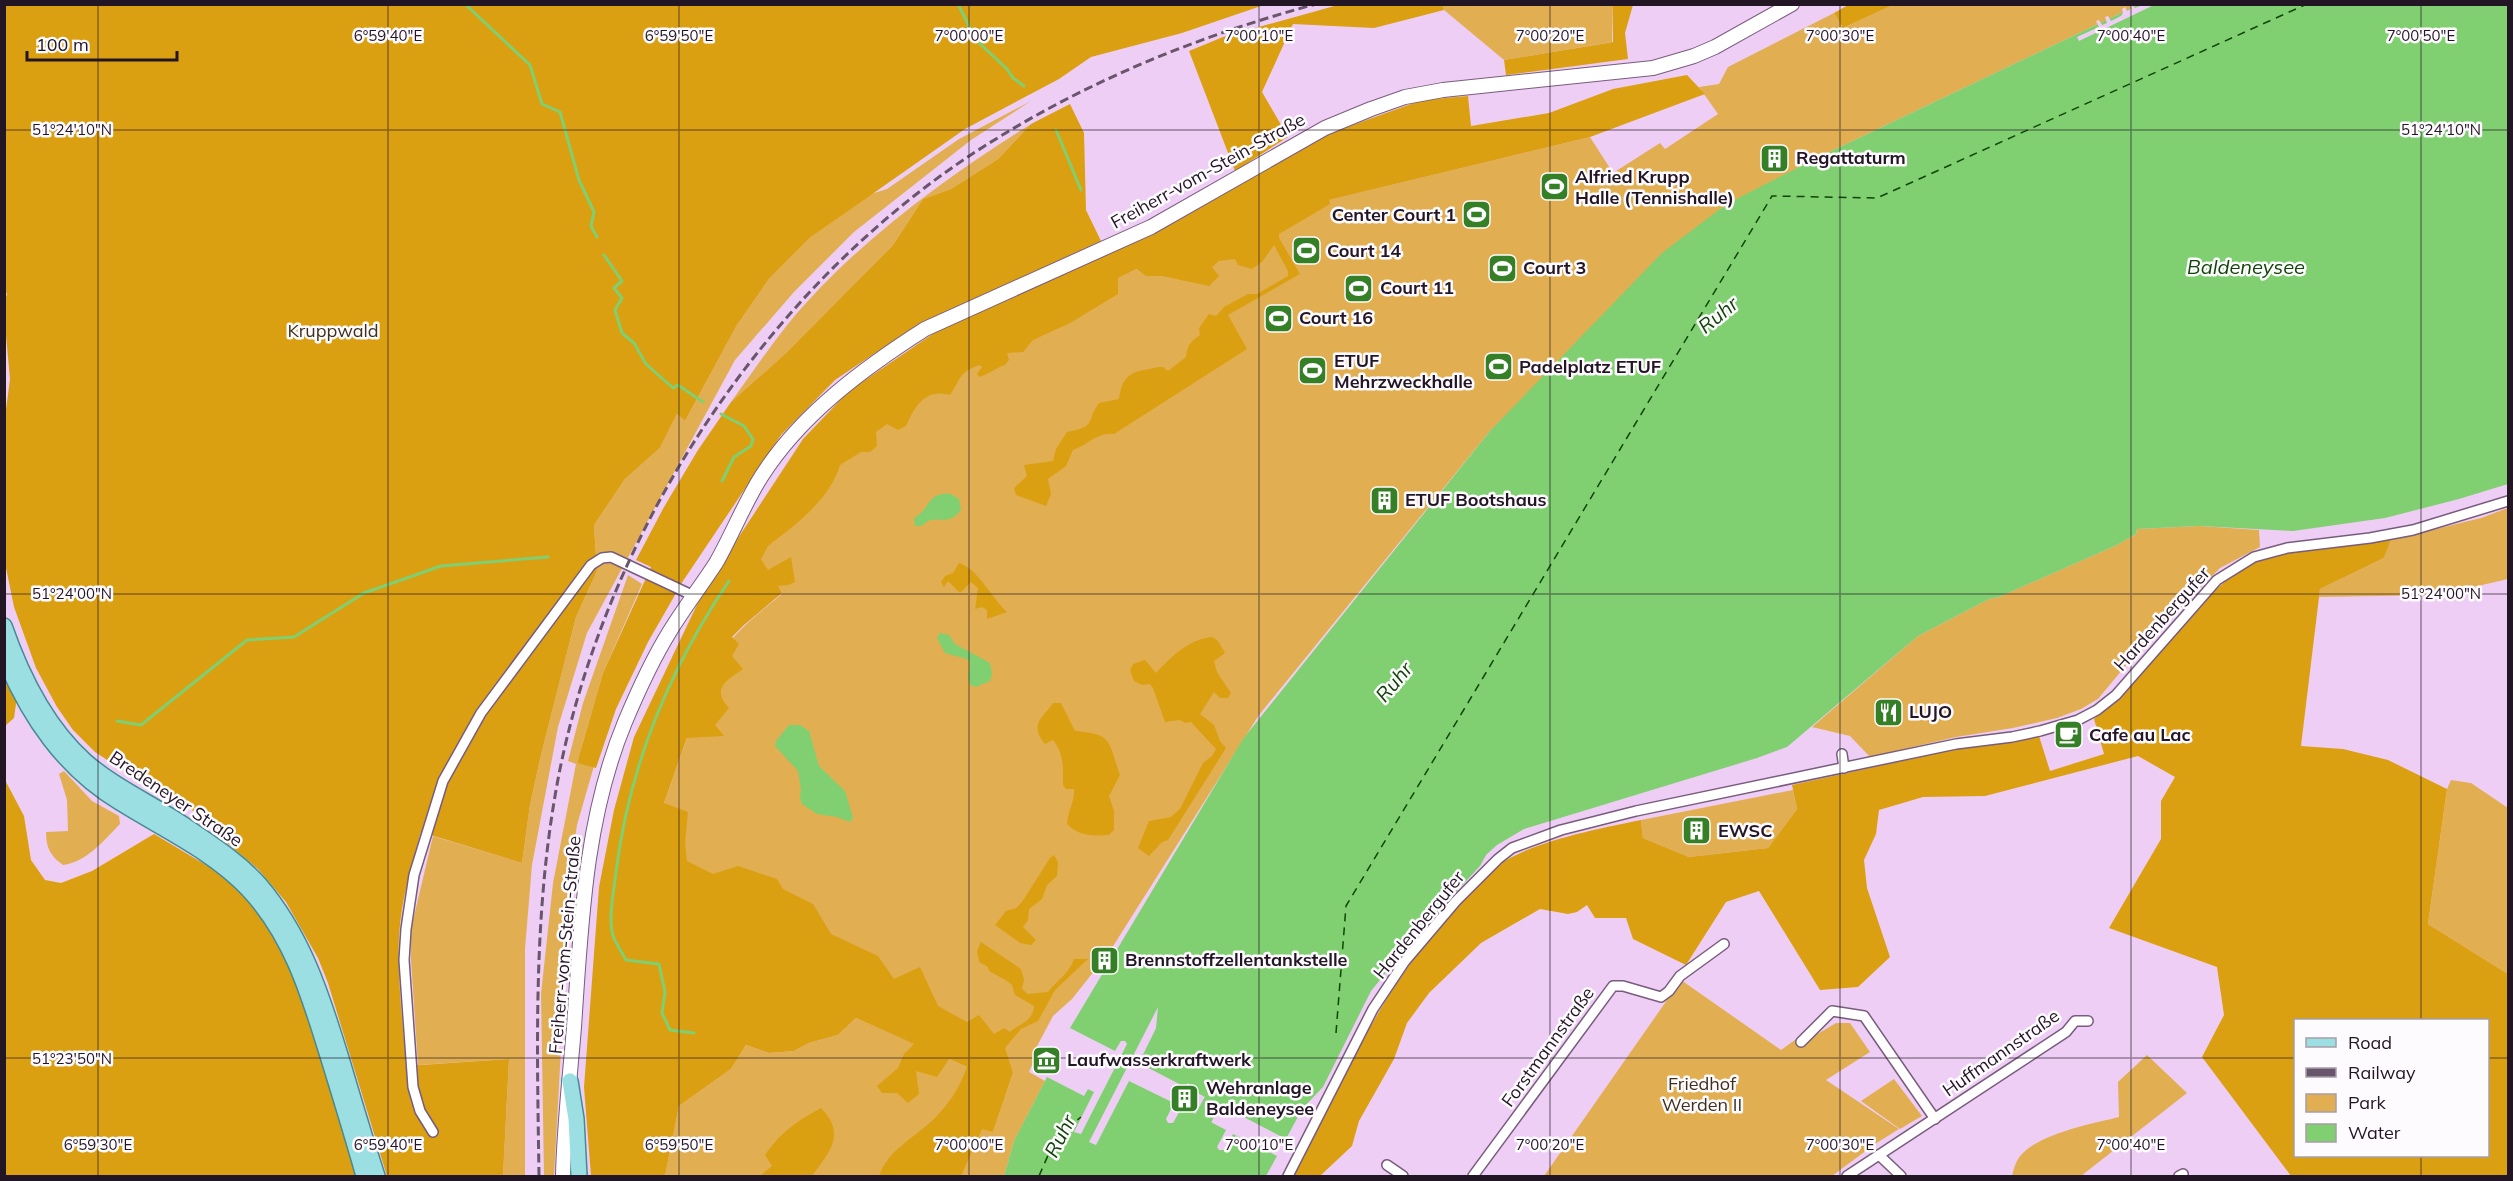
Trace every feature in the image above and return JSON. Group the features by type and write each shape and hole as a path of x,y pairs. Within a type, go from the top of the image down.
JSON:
{"main road":[{"name":"Freiherr-vom-Stein-Straße","path":"563,1176 586,877 605,780 624,724 645,677 670,631 716,561 760,478 778,452 802,425 843,388 925,329 1150,227 1317,132 1371,109 1405,97 1443,90 1620,73 1669,64 1715,47 1792,4"},
{"name":"Bredeneyer Straße","path":"4,626 21,668 38,701 66,742 86,762 106,777 167,814 235,861 277,906 299,943 319,990 377,1176"},
{"name":"Bredeneyer Straße","path":"4,657 28,706 57,749 105,793 228,870 268,913 298,966 312,1003 364,1176"},
{"path":"570,1080 576,1119 579,1176"}],"street":[{"name":"Hardenbergufer","path":"1288,1176 1373,1009 1399,971 1456,900 1512,848 1561,831 1636,811 1956,744 2012,737 2078,720 2097,711 2116,695 2217,580 2254,556 2287,548 2370,538 2413,530 2508,501"},
{"path":"433,1132 420,1111 413,1087 404,960 414,875 443,781 481,713 591,565 602,558 611,557 694,596"},
{"path":"1842,754 1844,768"},
{"name":"Forstmannstraße","path":"1473,1176 1613,986 1623,986 1660,997 1669,991 1680,976 1724,944"},
{"name":"Huffmannstraße","path":"1801,1042 1832,1011 1864,1016 1935,1119"},
{"name":"Huffmannstraße","path":"1847,1176 2066,1032 2075,1021 2088,1021"},
{"path":"1879,1155 1901,1176"},
{"path":"1387,1165 1403,1176"}],"green space":[{"path":"1850,4 1893,5 1843,28 1834,13"},
{"name":"Kruppwald","path":"5,5 1264,5 1182,33 1091,57 1059,79 965,129 811,237 769,279 737,325 685,421 677,414 660,448 625,479 594,525 597,571 576,617 530,805 522,863 421,832 402,910 399,968 406,1066 509,1059 503,1176 387,1176 328,983 318,958 286,902 258,869 221,838 197,813 95,752 73,730 57,707 36,668 14,607 5,563 4,425 10,379 5,325 5,297 7,295 5,288"},
{"path":"1338,5 1443,5 1444,10 1374,28 1293,24 1262,92 1288,137 1235,171 1189,51 1223,37"},
{"path":"1443,5 1613,5 1612,42 1504,60 1444,10"},
{"path":"1613,5 1633,5 1625,33 1628,59 1506,75 1504,60 1613,42"},
{"path":"1893,5 2138,5 1817,158 1720,209 1490,431 1259,715 1110,951 1072,999 1053,1016 1035,1050 1035,1058 1029,1072 1045,1081 1014,1141 1004,1176 665,1176 679,1106 731,1069 746,1045 769,1053 794,1051 809,1043 838,1035 856,1018 976,1071 993,1132 1013,1073 669,908 664,803 714,663 737,634 782,594 754,548 853,443 1084,293 1164,257 1283,211 1590,137 1613,173 1660,143 1665,149 1718,114 1699,87 1719,84 1728,67 1834,13 1843,28"},
{"path":"1687,75 1705,94 1590,137 1329,200 1330,204 1279,234 1279,238 1300,274 1228,315 1247,349 1114,434 1103,435 1073,450 1066,466 1048,479 1051,494 1046,506 1016,495 1014,488 1027,476 1024,465 1053,461 1056,449 1067,432 1087,425 1099,403 1119,399 1123,383 1131,374 1159,367 1168,371 1186,357 1188,347 1200,335 1199,328 1209,314 1216,316 1224,307 1248,294 1257,294 1288,276 1288,271 1274,245 1262,262 1252,269 1238,265 1235,259 1219,261 1212,267 1219,276 1209,286 1162,276 1146,276 1137,269 1118,278 1118,294 1070,323 1033,340 1023,352 1007,353 1009,360 1005,365 979,377 977,374 982,367 979,365 967,371 950,395 927,396 917,406 906,426 898,430 887,424 876,432 877,446 870,452 861,452 840,465 835,478 820,501 768,546 761,559 768,570 791,557 795,582 778,586 782,593 732,637 739,644 732,656 743,669 726,681 721,690 721,695 729,708 715,725 724,736 687,738 664,803 688,812 685,843 687,861 713,874 738,866 777,879 783,889 813,904 831,934 878,956 894,979 920,967 938,1006 967,1022 979,1015 994,1034 1004,1028 1010,1032 1025,1022 1031,1016 1034,1006 1015,995 1012,985 979,962 977,951 981,942 1021,969 1024,980 1022,989 1028,994 1048,992 1066,973 1074,959 1088,959 1055,990 1038,1021 1021,1029 1005,1048 1013,1073 993,1132 982,1129 961,1176 879,1176 895,1152 934,1119 944,1107 967,1067 949,1059 937,1077 916,1071 919,1094 908,1103 897,1093 882,1093 877,1086 898,1068 904,1054 914,1044 856,1018 838,1035 809,1043 794,1051 769,1053 746,1045 731,1069 679,1106 665,1176 591,1176 584,1087 599,887 614,810 634,737 704,590 803,439 849,391 937,331 1328,134 1422,100 1468,96 1471,126 1549,113 1613,89"},
{"path":"1031,101 971,140 854,232 794,292 735,360 587,633 558,727 532,865 525,949 525,1176 503,1176 509,1059 418,1065 411,929 433,836 522,863 530,805 576,617 597,571 594,525 625,479 660,448 677,414 685,421 737,325 769,279 811,237 871,194 887,189 959,139"},
{"path":"1070,104 1084,133 1086,210 1101,241 917,325 835,380 781,435 683,581 648,642 616,709 596,768 577,763 603,673 651,567 636,560 698,450 731,402 786,353 893,245 923,199 951,189 998,159 1031,124"},
{"path":"1031,124 998,159 951,189 923,199 893,245 786,353 731,402 788,324 841,267 933,190"},
{"path":"2508,508 2508,579 2439,595 2319,597 2320,589 2384,558 2391,540 2481,518"},
{"path":"2199,526 2259,530 2260,547 2220,568 2137,652 2098,699 2081,709 2057,718 1956,737 1870,757 1850,736 1812,727 1918,636 1989,599 1999,597 2117,545 2136,534 2137,529"},
{"path":"2391,540 2384,558 2320,589 2301,746 2343,749 2388,760 2447,789 2428,924 2508,974 2508,1176 2291,1176 2202,1057 2224,1015 2217,967 2109,928 2161,839 2161,801 2175,777 2138,756 1985,796 1923,797 1879,810 1876,834 1864,860 1867,888 1890,957 1858,987 1820,990 1759,891 1726,902 1686,965 1633,939 1626,918 1595,918 1587,905 1577,912 1568,914 1540,909 1481,943 1429,993 1407,1023 1394,1059 1359,1121 1352,1146 1320,1176 1294,1176 1351,1063 1392,991 1443,923 1490,873 1505,861 1540,845 1641,820 1643,838 1689,857 1768,848 1797,809 1792,785 1957,749 2039,736 2050,771 2104,754 2094,719 2121,694 2216,590 2229,578 2252,563 2283,554"},
{"path":"959,563 978,577 1007,612 987,619 987,610 982,607 975,609 978,588 971,582 960,593 948,581 944,587 941,582 945,576 953,573"},
{"path":"628,575 642,584 603,673 577,763 594,766 577,825 568,887 557,1047 561,1049 554,1176 544,1176 541,994 553,883 576,764 568,761 583,703"},
{"path":"1212,637 1218,641 1225,653 1214,661 1217,672 1231,693 1228,698 1220,698 1214,692 1200,714 1214,725 1220,741 1226,748 1168,840 1162,842 1149,856 1138,848 1149,821 1171,817 1180,809 1203,763 1212,756 1216,749 1191,722 1185,723 1180,720 1165,722 1153,688 1150,684 1142,685 1134,681 1130,670 1133,664 1145,660 1156,673 1188,645"},
{"path":"4,671 17,697 14,718 5,726"},
{"path":"1053,703 1061,703 1075,731 1097,734 1111,747 1120,775 1109,796 1114,811 1114,830 1109,835 1086,834 1076,831 1067,824 1074,789 1066,789 1063,785 1062,761 1057,745 1053,740 1045,744 1038,731 1041,718"},
{"path":"64,771 92,801 119,816 120,824 87,855 80,860 63,865 50,851 46,832 68,831 67,800 59,774"},
{"path":"4,778 24,816 31,860 45,880 61,883 92,871 154,834 226,877 253,902 293,968 359,1176 5,1176"},
{"path":"2451,780 2471,783 2508,808 2508,974 2428,924 2447,789"},
{"path":"1793,790 1797,809 1768,848 1689,857 1643,838 1641,820"},
{"path":"1054,855 1058,862 1057,876 1047,885 1042,899 1029,909 1028,920 1023,927 1036,940 1031,945 1020,943 995,925 1006,911 1016,908 1022,902"},
{"name":"Friedhof Werden II","path":"1681,980 1781,1050 1799,1037 1804,1042 1836,1023 1850,1023 1870,1052 1826,1080 1899,1129 1832,1176 1544,1176"},
{"path":"2147,1055 2187,1093 2081,1176 2012,1176 2016,1163 2033,1145 2062,1132 2119,1117 2118,1082"},
{"path":"1894,1079 1922,1116 1900,1129 1861,1101"},
{"path":"821,1108 833,1127 833,1143 812,1176 760,1176 772,1166 765,1155 783,1133"}],"water":[{"name":"Baldeneysee","path":"2138,5 2508,5 2508,484 2385,518 2293,531 2199,526 2137,529 2136,534 2117,545 1999,597 1989,599 1918,636 1787,747 1524,829 1497,845 1418,933 1371,991 1323,1087 1302,1109 1286,1139 1240,1115 1240,1110 1235,1113 1190,1089 1189,1083 1183,1086 1139,1063 1156,1028 1158,1007 1089,1142 1096,1145 1129,1081 1174,1103 1166,1119 1168,1123 1173,1123 1182,1107 1226,1130 1217,1147 1219,1150 1224,1150 1233,1134 1277,1156 1266,1176 1004,1176 1014,1141 1047,1077 1084,1096 1088,1089 1094,1092 1074,1132 1081,1134 1127,1044 1121,1041 1115,1051 1070,1028 1243,739 1490,431 1662,253 1720,209 1742,196"},
{"path":"951,494 959,499 961,510 957,514 950,519 930,520 921,526 915,526 914,518 933,498"},
{"path":"940,633 949,635 955,644 990,663 992,674 990,681 976,687 970,685 968,677 970,663 967,659 945,653 937,638"},
{"path":"789,725 800,725 809,731 819,766 845,791 853,818 850,822 817,814 802,804 798,771 775,746 776,741"}],"pier":[{"path":"2131,4 2135,8 2142,5 2154,5 2079,41 2077,37 2099,27 2096,21 2099,20 2102,25 2107,23 2105,17 2108,16 2111,21 2121,16 2122,9 2125,7 2127,11 2131,9"}],"waterway":[{"path":"465,4 530,65 542,104 560,112 579,180 594,212 591,226 597,237"},
{"path":"958,4 976,40 1007,69 1013,78 1024,86"},
{"path":"1056,130 1081,190"},
{"path":"604,255 622,281 614,288 622,298 615,310 622,333 634,343 646,364 673,388 678,385 703,402"},
{"path":"721,414 744,426 753,439 751,446 734,457 722,481"},
{"path":"117,721 141,725 247,640 294,637 364,593 441,566 548,557"},
{"path":"694,1033 670,1030 662,1013 665,992 659,964 626,960 613,936 612,904 622,833 631,794 655,720 688,648 729,581"},
{"path":"1162,1176 1185,1151 1225,1079"}],"ferry route":[{"path":"1336,1033 1346,906 1772,196 1877,198 2307,4"},
{"path":"1039,1176 1056,1137 1081,1117"}],"railway":[{"path":"539,1176 538,975 545,874 559,774 583,682 616,591 658,503 709,419 768,340 833,268 905,203 983,147 1062,101 1144,63 1229,31 1316,4"}],"place":[{"name":"Regattaturm","path":"1775,158"},
{"name":"Alfried Krupp Halle (Tennishalle)","path":"1554,187"},
{"name":"Center Court 1","path":"1477,215"},
{"name":"Court 14","path":"1306,251"},
{"name":"Court 3","path":"1502,268"},
{"name":"Court 11","path":"1359,288"},
{"name":"Court 16","path":"1278,318"},
{"name":"Padelplatz ETUF","path":"1498,367"},
{"name":"ETUF Mehrzweckhalle","path":"1313,371"},
{"name":"ETUF Bootshaus","path":"1384,500"},
{"name":"LUJO","path":"1888,712"},
{"name":"Cafe au Lac","path":"2068,735"},
{"name":"EWSC","path":"1697,831"},
{"name":"Brennstoffzellentankstelle","path":"1104,960"},
{"name":"Laufwasserkraftwerk","path":"1046,1060"},
{"name":"Wehranlage Baldeneysee","path":"1185,1098"}],"water label":[{"name":"Ruhr","path":"1718,315"},
{"name":"Ruhr","path":"1394,682"},
{"name":"Ruhr","path":"1060,1136"}]}
